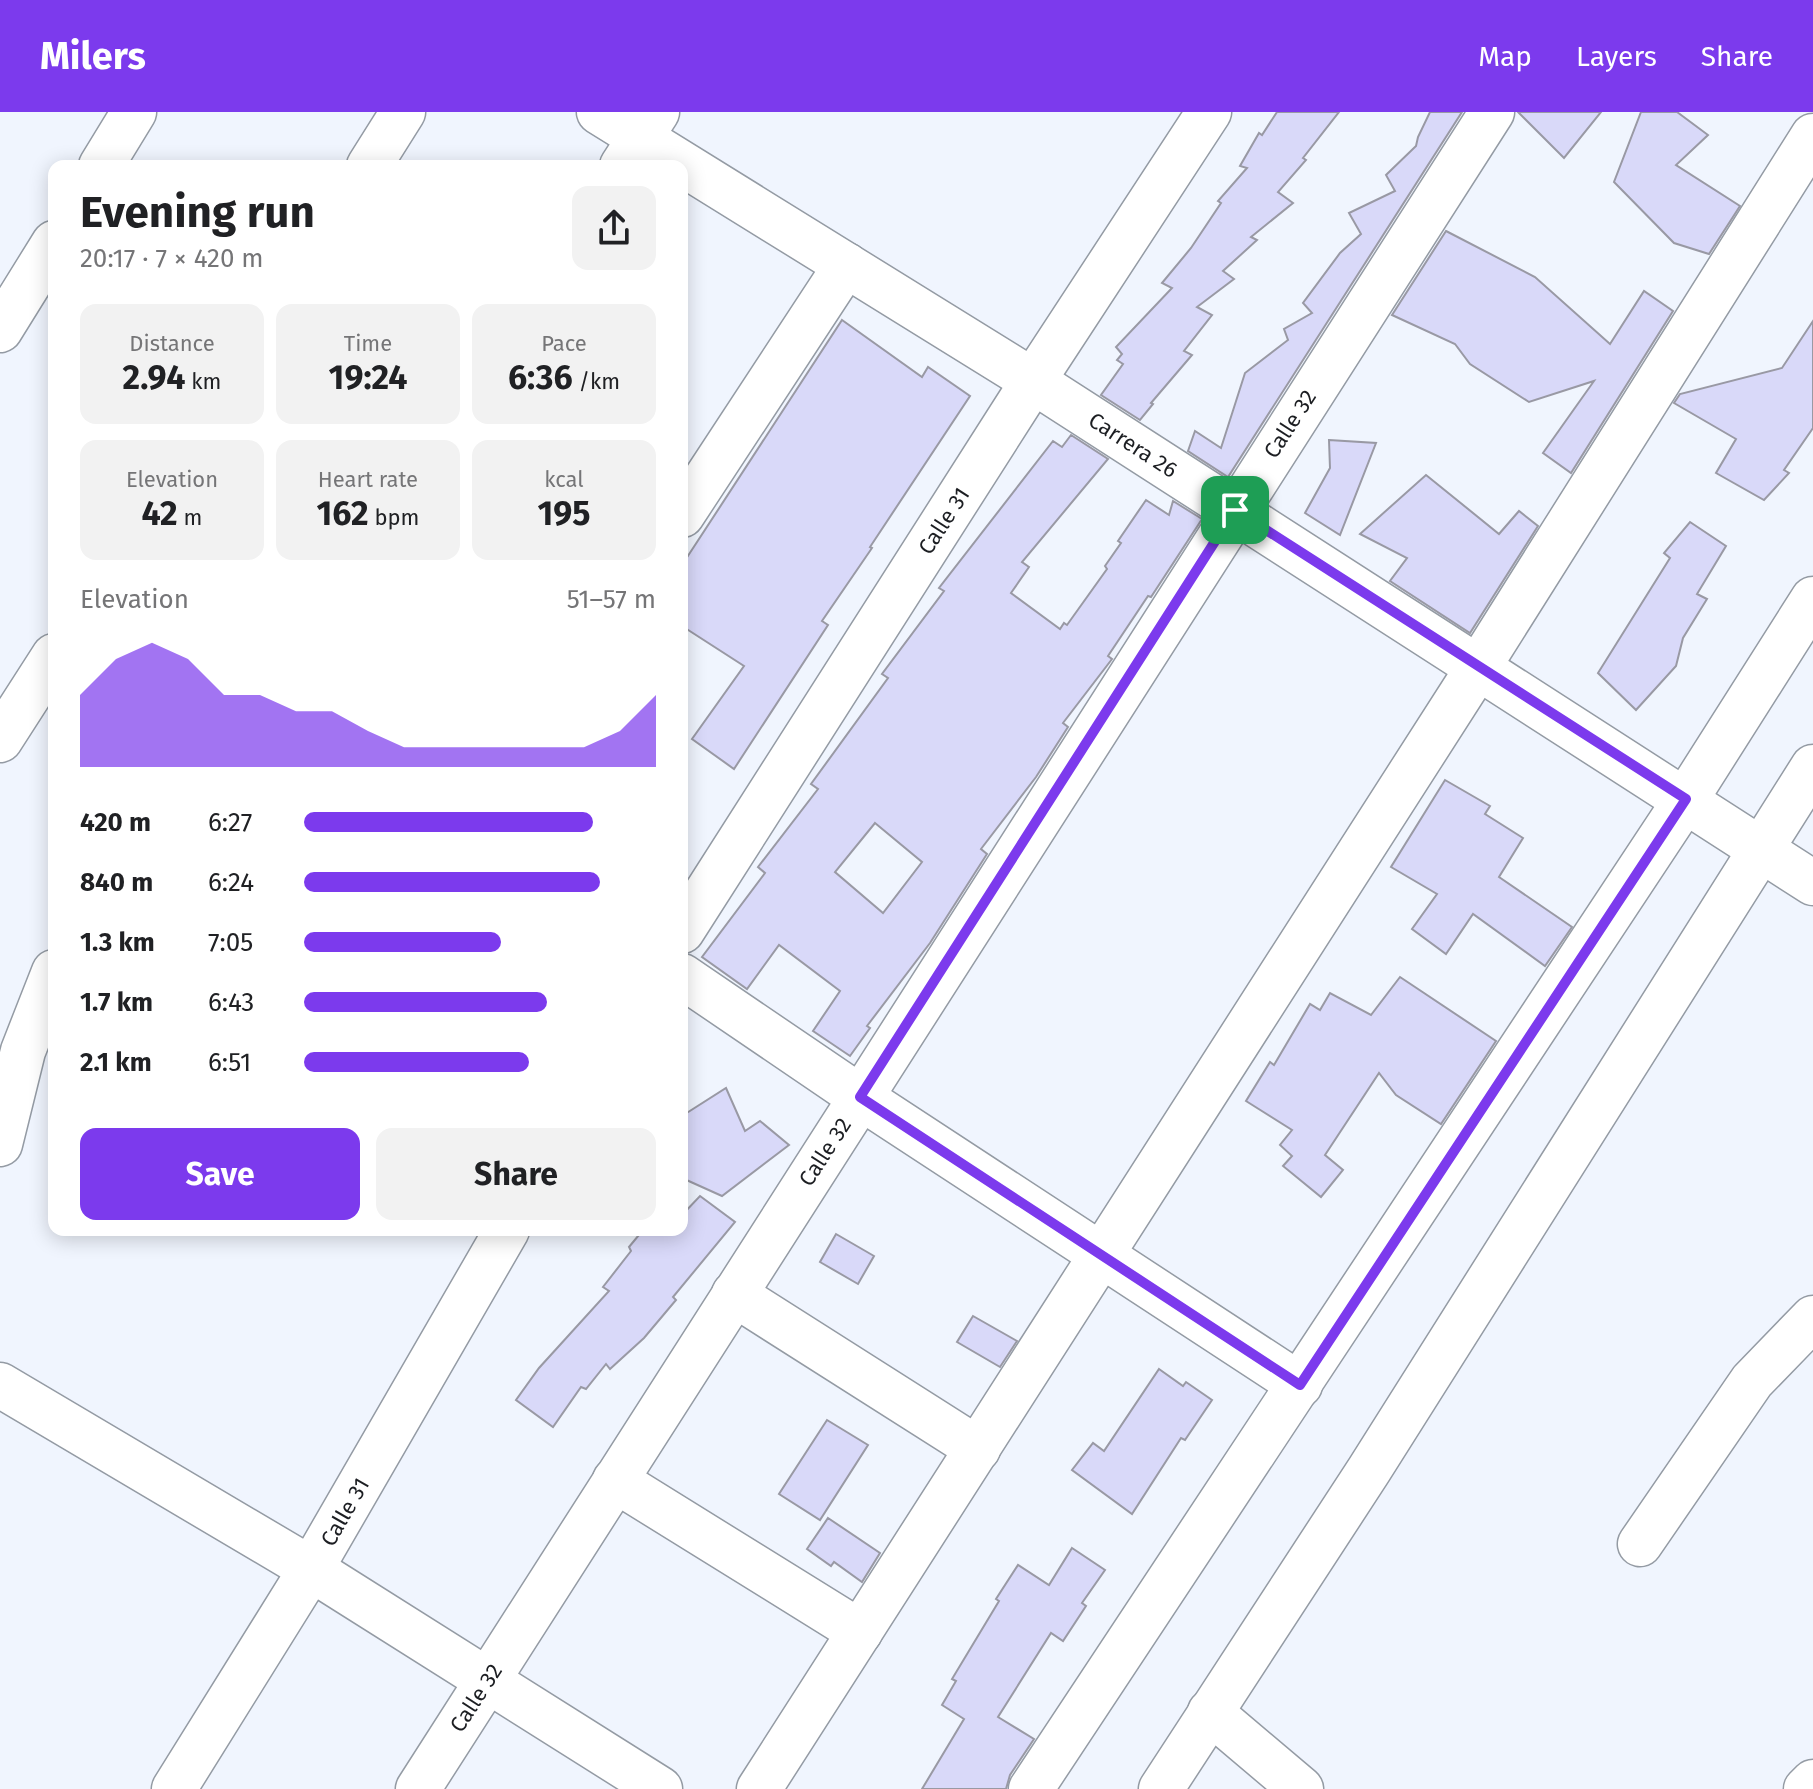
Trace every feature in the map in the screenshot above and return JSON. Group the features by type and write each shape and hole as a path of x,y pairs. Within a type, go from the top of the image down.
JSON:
{"street":[{"path":"105,160 134,112"},
{"path":"373,160 403,112"},
{"name":"Carrera 26","path":"599,112 674,160"},
{"name":"Calle 31","path":"688,922 1033,381 1209,112"},
{"name":"Calle 32","path":"418,1789 1492,112"},
{"path":"759,1789 1479,666 1813,136"},
{"name":"Carrera 26","path":"688,168 1033,381 1813,883"},
{"path":"0,330 48,253"},
{"path":"688,506 846,265"},
{"path":"1031,1789 1300,1385 1694,805 1813,599"},
{"path":"0,740 48,665"},
{"path":"1161,1789 1369,1470 1751,842 1813,767"},
{"path":"688,980 860,1097 1300,1385"},
{"path":"0,1144 11,1038 48,981"},
{"name":"Calle 31","path":"174,1789 311,1569 504,1236"},
{"path":"734,1294 978,1449"},
{"path":"1640,1544 1752,1381 1813,1318"},
{"path":"0,1385 311,1569 660,1789"},
{"path":"615,1480 860,1632"},
{"path":"1210,1712 1301,1789"},
{"path":"1806,1789 1813,1782"}],"building":[{"path":"1277,112 1339,112 1303,158 1306,160 1278,192 1293,203 1251,237 1257,240 1223,271 1234,279 1197,307 1212,315 1184,351 1192,355 1140,420 1101,395 1123,364 1117,360 1122,354 1116,347 1172,288 1162,283 1191,248 1221,203 1218,201 1247,168 1240,166 1259,133 1262,135"},
{"path":"1430,112 1462,112 1228,477 1188,451 1195,431 1221,448 1245,373 1288,340 1284,329 1312,313 1303,303 1340,253 1361,234 1349,213 1395,191 1386,175 1416,146"},
{"path":"1518,112 1601,112 1564,158"},
{"path":"1641,112 1677,112 1708,135 1676,165 1740,206 1709,254 1674,243 1614,182"},
{"path":"1446,231 1535,277 1610,344 1644,291 1673,311 1571,473 1543,453 1594,381 1529,402 1470,364 1455,344 1392,315"},
{"path":"842,320 922,377 928,367 970,396 822,621 828,625 734,769 692,739 744,666 688,630 688,556"},
{"path":"1813,321 1813,428 1784,470 1789,473 1764,500 1716,473 1736,439 1674,403 1680,394 1782,368"},
{"path":"1071,435 1108,459 1022,562 1029,567 1011,593 1060,629 1064,623 1067,625 1107,569 1105,566 1121,543 1118,541 1146,500 1169,515 1173,501 1202,519 1108,656 1112,659 1063,723 1068,727 1036,777 981,849 987,854 930,943 867,1026 870,1028 850,1056 813,1031 840,991 779,945 747,989 702,957 765,873 758,867 818,789 811,784 888,678 882,674 944,591 939,588 1053,441 1062,447","holes":["875,823 922,862 883,913 835,872"]},
{"path":"1329,440 1376,443 1340,535 1305,513 1330,468"},
{"path":"1426,475 1499,534 1519,511 1538,526 1470,633 1390,581 1407,558 1360,534"},
{"path":"1690,522 1726,546 1697,594 1707,599 1683,638 1676,666 1636,710 1598,673 1670,558 1664,553"},
{"path":"1445,780 1490,806 1485,814 1523,838 1499,877 1572,927 1545,966 1473,914 1446,954 1412,929 1437,894 1391,867"},
{"path":"1400,977 1496,1041 1441,1124 1396,1095 1379,1073 1325,1155 1343,1170 1321,1197 1283,1166 1292,1156 1280,1145 1292,1130 1246,1101 1270,1062 1274,1065 1310,1004 1320,1010 1330,993 1371,1015"},
{"path":"726,1088 745,1131 760,1121 789,1145 722,1196 688,1181 688,1112"},
{"path":"700,1196 735,1222 673,1297 676,1300 644,1338 610,1369 606,1364 586,1389 581,1387 553,1427 516,1400 539,1368 609,1291 603,1287 631,1251 629,1247 638,1236 688,1236 688,1209"},
{"path":"836,1234 874,1256 858,1284 820,1262"},
{"path":"973,1316 1017,1341 1000,1367 957,1342"},
{"path":"1159,1369 1183,1386 1186,1382 1212,1400 1185,1440 1181,1438 1132,1514 1072,1470 1093,1443 1104,1451"},
{"path":"827,1420 868,1445 820,1520 779,1494"},
{"path":"828,1518 880,1553 862,1582 834,1562 831,1566 807,1549"},
{"path":"1072,1548 1105,1570 1082,1603 1086,1606 1063,1641 1051,1633 998,1717 1034,1739 1010,1775 1006,1789 922,1789 964,1719 942,1705 956,1681 952,1679 999,1601 996,1599 1018,1565 1049,1585"}],"route":[{"path":"1235,510 1686,799 1300,1385 860,1097 1235,510"}]}
